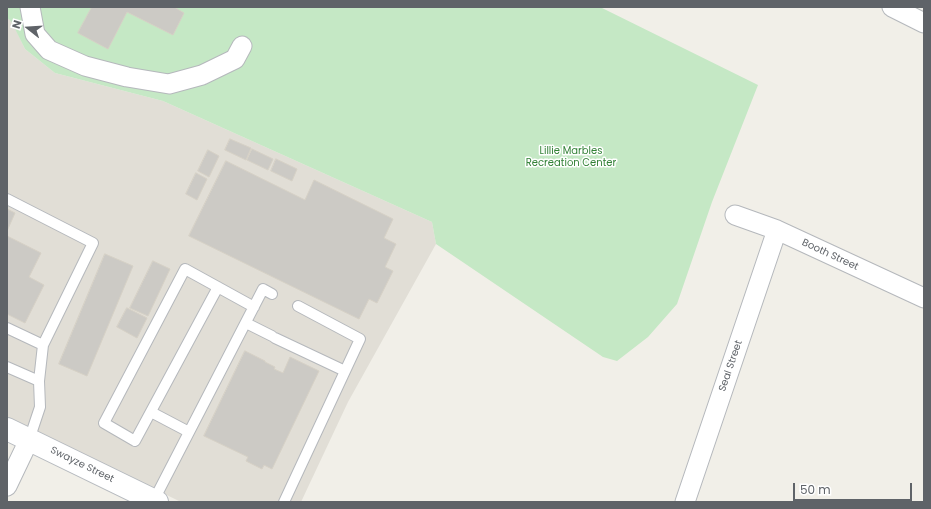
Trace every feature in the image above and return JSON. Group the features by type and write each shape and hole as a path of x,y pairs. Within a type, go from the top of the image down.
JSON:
{"street":[{"path":"30,7 35,34 49,50 85,66 127,77 169,84 202,75 235,59 242,46"},
{"path":"892,7 924,23"},
{"name":"Booth Street","path":"735,215 777,230 924,298"},
{"name":"Seal Street","path":"685,502 777,230"},
{"name":"Swayze Street","path":"7,429 155,501"},
{"path":"7,486 29,440"}],"lane":[{"path":"7,199 93,243 43,345 39,381 40,407 29,440"},
{"path":"218,287 135,441 104,423 185,269 218,287 254,307"},
{"path":"155,501 263,289 272,294"},
{"path":"284,502 360,339 298,306"},
{"path":"246,323 345,371"},
{"path":"7,328 43,345"},
{"path":"7,366 39,381"},
{"path":"151,412 189,432"}],"shaded area":[{"path":"7,18 11,20 25,49 55,73 163,101 432,222 436,244 348,402 301,502 181,502 7,417"}],"green space":[{"name":"Lillie Marbles Recreation Center","path":"7,7 600,7 758,85 712,202 677,304 648,337 617,361 603,357 436,244 432,222 163,101 55,73 25,49 11,21 7,18"}],"building":[{"path":"92,7 174,7 184,13 173,35 127,12 108,49 78,33"},
{"path":"230,139 251,148 246,160 225,150"},
{"path":"252,149 273,159 268,170 247,160"},
{"path":"208,150 219,156 209,177 198,171"},
{"path":"276,159 297,169 292,181 271,171"},
{"path":"226,161 305,200 314,180 393,219 384,238 396,244 385,267 393,271 377,303 369,299 359,319 189,236"},
{"path":"196,173 207,179 197,200 186,194"},
{"path":"7,209 15,213 7,231"},
{"path":"7,236 41,253 29,277 44,285 25,323 7,314"},
{"path":"105,254 133,266 87,376 59,364"},
{"path":"153,261 170,269 148,316 130,308"},
{"path":"127,308 147,318 137,338 117,327"},
{"path":"245,351 265,361 275,367 274,369 283,373 290,357 319,371 272,469 264,465 262,469 246,461 248,457 204,436"}]}
